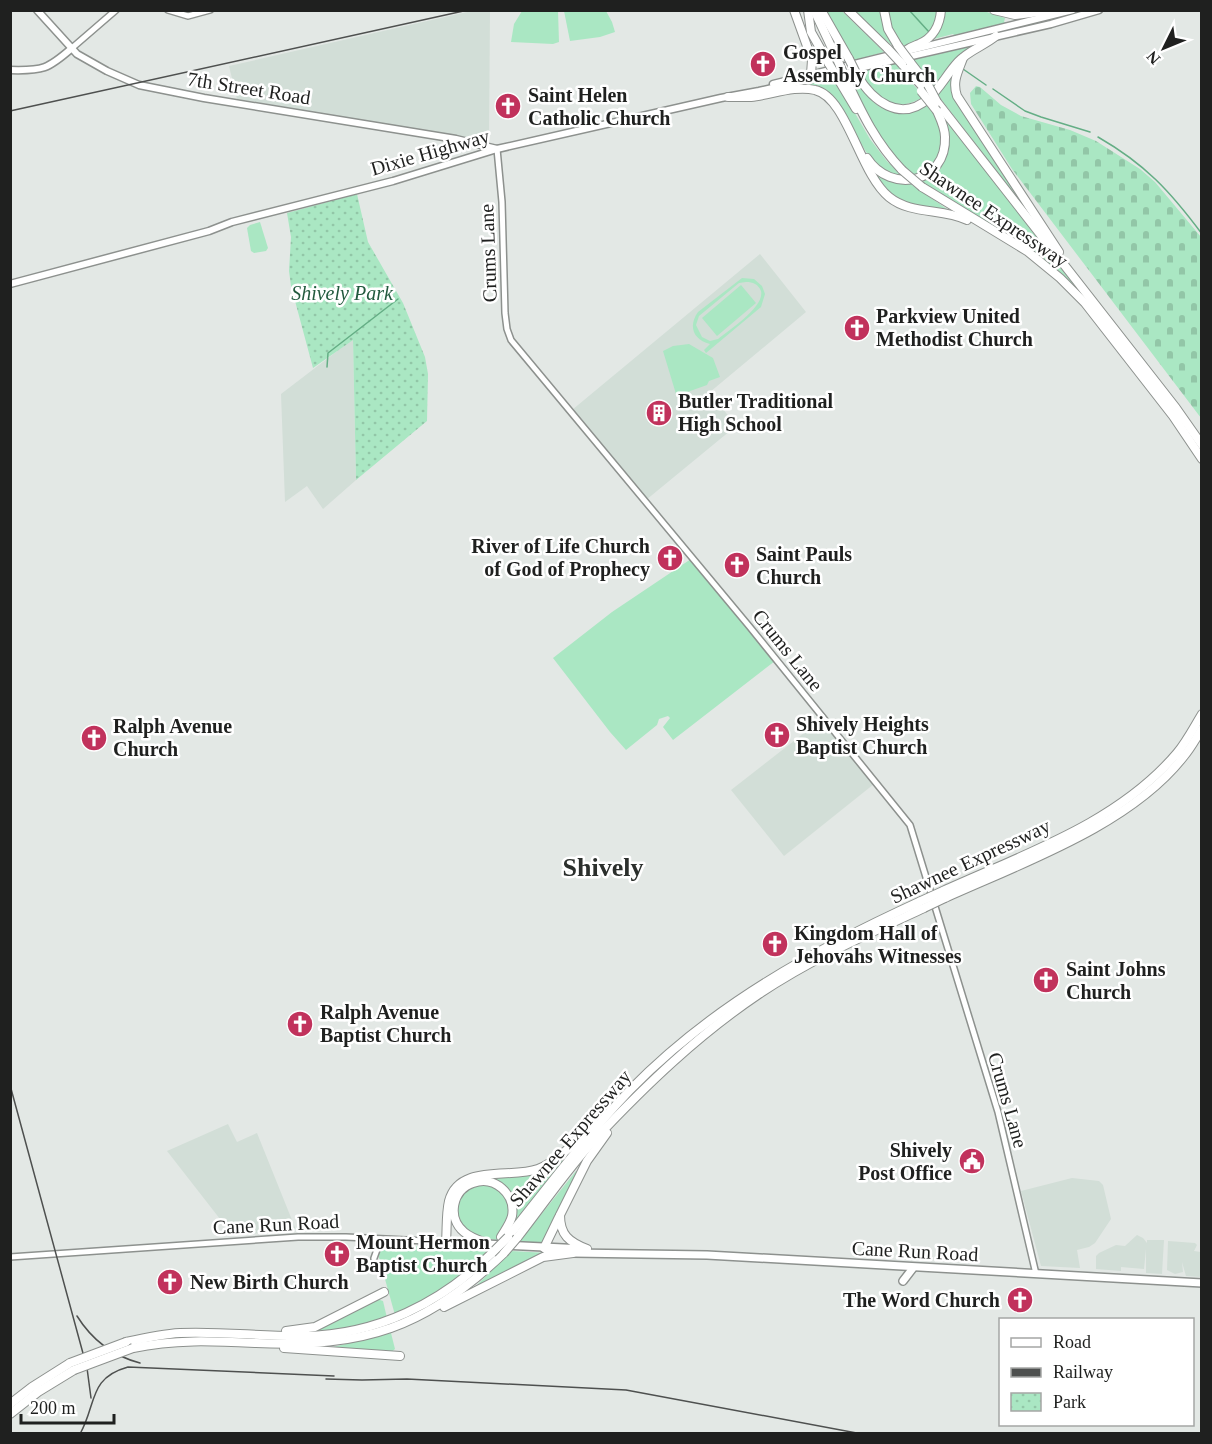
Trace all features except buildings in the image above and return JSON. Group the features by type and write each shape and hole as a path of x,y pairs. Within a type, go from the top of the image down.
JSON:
{"highway":[{"path":"794,10 812,57 811,74"},
{"path":"808,10 812,32 829,64 842,78"},
{"path":"848,10 906,65"},
{"path":"884,10 888,29 902,49 906,65"},
{"path":"902,49 924,41 932,35 938,24 941,10"},
{"path":"994,10 1015,15 1054,10"},
{"path":"817,12 837,59 842,78"},
{"path":"817,12 867,90 879,101 894,108 911,108 922,104 963,58 975,47 996,36"},
{"path":"963,58 955,76 957,96 1066,262 1072,275"},
{"name":"Shawnee Expressway","path":"906,65 1176,408 1202,445"},
{"name":"Shawnee Expressway","path":"842,78 853,106 862,115 878,143 902,170 922,187 1043,262 1074,292 1173,416 1202,459"},
{"path":"728,97 815,90 831,99 876,170 893,179 909,181 922,177 937,165 941,158 945,137 938,107"},
{"path":"849,129 875,182 890,198 911,208 962,218 1001,235"},
{"name":"Shawnee Expressway","path":"1187,745 1202,714"},
{"name":"Shawnee Expressway","path":"402,1320 449,1290 492,1253 613,1122 624,1104 683,1043 759,986 828,945 944,895 1097,819 1135,794 1174,762 1202,729"},
{"name":"Shawnee Expressway","path":"72,1366 133,1348 185,1341 300,1344 335,1341 423,1315 464,1289 504,1253 509,1237 571,1157 612,1110 624,1104"},
{"path":"446,1242 450,1200 454,1190 462,1182 475,1177 524,1173 540,1168 557,1158 607,1111 612,1110"},
{"path":"544,1248 587,1161 613,1122"},
{"path":"489,1244 465,1233 455,1219 453,1208 456,1198 468,1185 481,1181 492,1183 507,1193 512,1205 509,1237"},
{"path":"560,1215 564,1236 573,1244 586,1249"},
{"name":"Cane Run Road","path":"446,1242 544,1248 546,1246 612,1249 628,1252 1202,1283"},
{"name":"Cane Run Road","path":"544,1248 547,1251 573,1253 623,1254 628,1252"},
{"path":"423,1315 453,1303 543,1257 573,1253"},
{"path":"903,1281 912,1268"},
{"path":"248,1334 315,1327 384,1292"},
{"name":"Shawnee Expressway","path":"10,1404 72,1366 126,1342 179,1333 325,1335 383,1327"},
{"path":"256,1343 291,1349 400,1356"},
{"name":"Shawnee Expressway","path":"10,1414 35,1390"}],"main road":[{"name":"7th Street Road","path":"38,10 82,57 115,75 151,88 456,139 497,149"},
{"path":"10,70 46,68 116,10"},
{"path":"168,10 188,16 210,10"},
{"name":"Dixie Highway","path":"755,91 758,88 902,49 1073,10"},
{"name":"Dixie Highway","path":"10,284 428,172 497,149 759,91 1099,10"},
{"name":"Crums Lane","path":"497,149 505,313 511,340 750,627 911,828 998,1112 1036,1274"},
{"name":"Cane Run Road","path":"10,1257 291,1237 338,1236 446,1242"},
{"path":"375,1258 378,1247 390,1239"}],"shaded area":[{"path":"476,10 490,11 489,141 237,99 229,66"},
{"path":"760,254 806,312 710,392 736,426 646,500 572,410"},
{"path":"353,339 356,480 323,509 307,486 285,502 281,394"},
{"path":"822,719 874,784 784,856 731,790"},
{"path":"228,1124 237,1142 257,1133 296,1230 237,1234 227,1228 167,1151"},
{"path":"1072,1178 1099,1181 1103,1185 1111,1219 1095,1243 1077,1250 1080,1268 1041,1266 1021,1191"},
{"path":"1137,1235 1147,1243 1147,1240 1164,1240 1162,1274 1146,1273 1146,1249 1144,1269 1121,1267 1121,1271 1096,1269 1096,1256 1099,1253 1116,1245 1125,1246"},
{"path":"1168,1241 1197,1245 1194,1251 1201,1252 1201,1277 1186,1276 1182,1262 1183,1272 1175,1274 1167,1270"}],"green space":[{"path":"522,11 558,11 559,42 553,44 511,42 514,24"},
{"path":"564,11 606,11 615,32 600,37 570,41"},
{"path":"825,11 842,11 884,52 853,61"},
{"path":"853,11 880,11 892,45 889,43"},
{"path":"885,11 938,11 934,26 927,36 901,46 895,38"},
{"path":"943,11 984,11 1005,18 1004,22 1010,23 930,40"},
{"path":"975,44 961,53 934,89 911,58"},
{"path":"894,62 924,97 903,104 886,101 871,89 859,71"},
{"path":"854,75 870,99 882,108 896,111 929,103 940,124 942,144 939,154 926,170 915,177 894,155 862,104 849,76"},
{"path":"953,75 953,87 1032,217 937,94"},
{"path":"834,77 870,139 904,179 895,178 872,162 845,116 832,99 796,87"},
{"path":"976,86 1001,105 1021,116 1070,130 1096,141 1140,169 1155,182 1201,237 1201,418 1012,169 971,104 970,93"},
{"path":"945,119 1076,288 1040,256 919,180 942,162"},
{"path":"871,169 890,181 909,183 950,211 916,208 889,195"},
{"name":"Shively Park","path":"357,194 368,242 403,303 425,357 428,374 427,421 356,480 353,340 313,368 291,286 289,271 291,237 287,213"},
{"path":"260,222 268,248 266,251 254,253 251,251 247,228"},
{"path":"742,278 754,279 762,286 765,294 761,307 706,353 704,350 710,344 696,336 693,327 698,312","holes":["749,282 757,285 761,291 758,304 718,339 710,341 702,337 696,325 699,316 739,283"]},
{"path":"741,285 756,303 717,336 702,318"},
{"path":"689,344 713,358 720,377 709,381 707,385 679,395 676,394 663,351 673,346"},
{"path":"691,559 775,661 673,740 663,727 670,718 668,716 659,719 657,725 626,750 553,658 612,612"},
{"path":"569,1153 510,1229 514,1207 491,1179 534,1174"},
{"path":"576,1171 578,1172 543,1243 519,1242"},
{"path":"489,1184 504,1193 511,1210 497,1240 474,1235 457,1219 458,1199 471,1186"},
{"path":"384,1245 487,1251 456,1280 395,1315 378,1254 379,1249"},
{"path":"511,1251 548,1253 475,1287"},
{"path":"377,1299 383,1301 387,1318 345,1329 307,1332"},
{"path":"391,1333 395,1349 390,1353 333,1347"}],"waterway":[{"path":"909,10 929,32"},
{"path":"963,69 986,85"},
{"path":"993,89 1025,111 1090,132"},
{"path":"1098,137 1130,158 1156,180 1179,204 1202,234"},
{"path":"327,367 328,353 398,299"}],"railway":[{"path":"10,111 468,10"},
{"path":"10,1085 87,1368 91,1398"},
{"path":"77,1316 96,1340 104,1346 140,1363"},
{"path":"80,1434 100,1385 115,1372 128,1367 334,1376"},
{"path":"326,1379 407,1379 626,1390 862,1434"}],"place":[{"name":"Gospel Assembly Church","path":"763,64"},
{"name":"Saint Helen Catholic Church","path":"508,106"},
{"name":"Parkview United Methodist Church","path":"857,328"},
{"name":"Butler Traditional High School","path":"659,413"},
{"name":"River of Life Church of God of Prophecy","path":"670,558"},
{"name":"Saint Pauls Church","path":"737,565"},
{"name":"Shively Heights Baptist Church","path":"777,735"},
{"name":"Ralph Avenue Church","path":"94,738"},
{"name":"Kingdom Hall of Jehovahs Witnesses","path":"775,944"},
{"name":"Saint Johns Church","path":"1046,980"},
{"name":"Ralph Avenue Baptist Church","path":"300,1024"},
{"name":"Shively Post Office","path":"972,1161"},
{"name":"Mount Hermon Baptist Church","path":"337,1254"},
{"name":"New Birth Church","path":"170,1282"},
{"name":"The Word Church","path":"1020,1300"}],"district":[{"name":"Shively","path":"603,867"}]}
